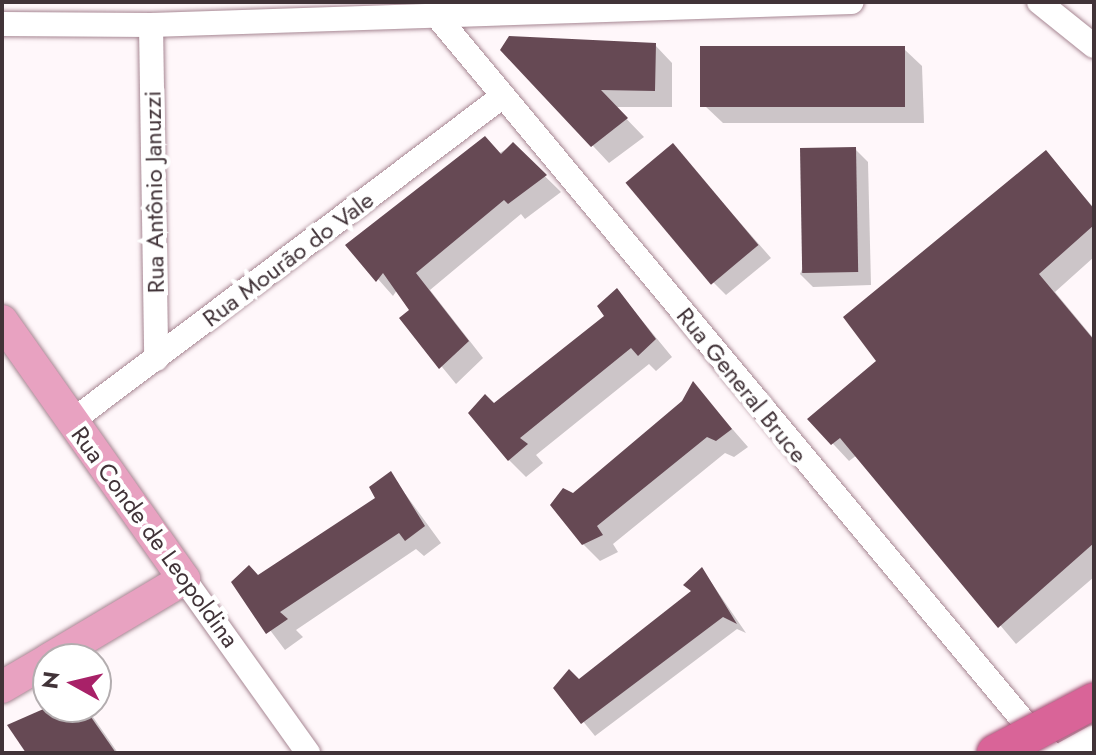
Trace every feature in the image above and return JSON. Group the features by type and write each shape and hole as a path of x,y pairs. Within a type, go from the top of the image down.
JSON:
{"highway":[{"path":"995,753 1094,701"},
{"path":"1016,753 1094,713"}],"main road":[{"name":"Rua Conde de Leopoldina","path":"2,321 184,579"},
{"path":"76,643 184,579"},
{"path":"2,687 32,669"}],"street":[{"path":"2,24 151,25 852,2"},
{"path":"1039,2 1094,46"},
{"name":"Rua General Bruce","path":"436,15 1050,753"},
{"name":"Rua Antônio Januzzi","path":"151,25 156,359"},
{"name":"Rua Mourão do Vale","path":"72,421 503,96"},
{"name":"Rua Conde de Leopoldina","path":"184,579 308,753"},
{"path":"1065,753 1094,737"}],"building":[{"path":"509,36 656,43 655,91 601,90 628,118 591,147 500,50"},
{"path":"700,46 905,46 905,107 700,107"},
{"path":"485,136 501,154 513,142 547,175 508,204 504,200 416,273 469,341 439,369 399,318 409,310 383,273 376,282 345,245"},
{"path":"673,143 758,245 711,285 626,183"},
{"path":"856,147 858,272 802,273 800,148"},
{"path":"1046,150 1094,209 1094,225 1039,274 1094,340 1094,543 998,628 840,438 831,445 807,419 876,361 843,317"},
{"path":"617,288 656,339 638,356 631,348 520,438 528,444 508,461 468,413 485,394 494,403 604,316 597,306"},
{"path":"693,381 732,429 716,441 707,437 597,526 603,535 582,545 550,505 563,488 573,493 682,401"},
{"path":"391,471 425,526 405,541 399,533 280,612 288,619 266,634 231,582 249,565 258,575 375,498 369,487"},
{"path":"702,567 737,624 723,617 581,724 553,688 569,669 579,679 691,591 683,585"},
{"path":"32,714 32,723 95,723 116,753 26,753 7,725"}]}
